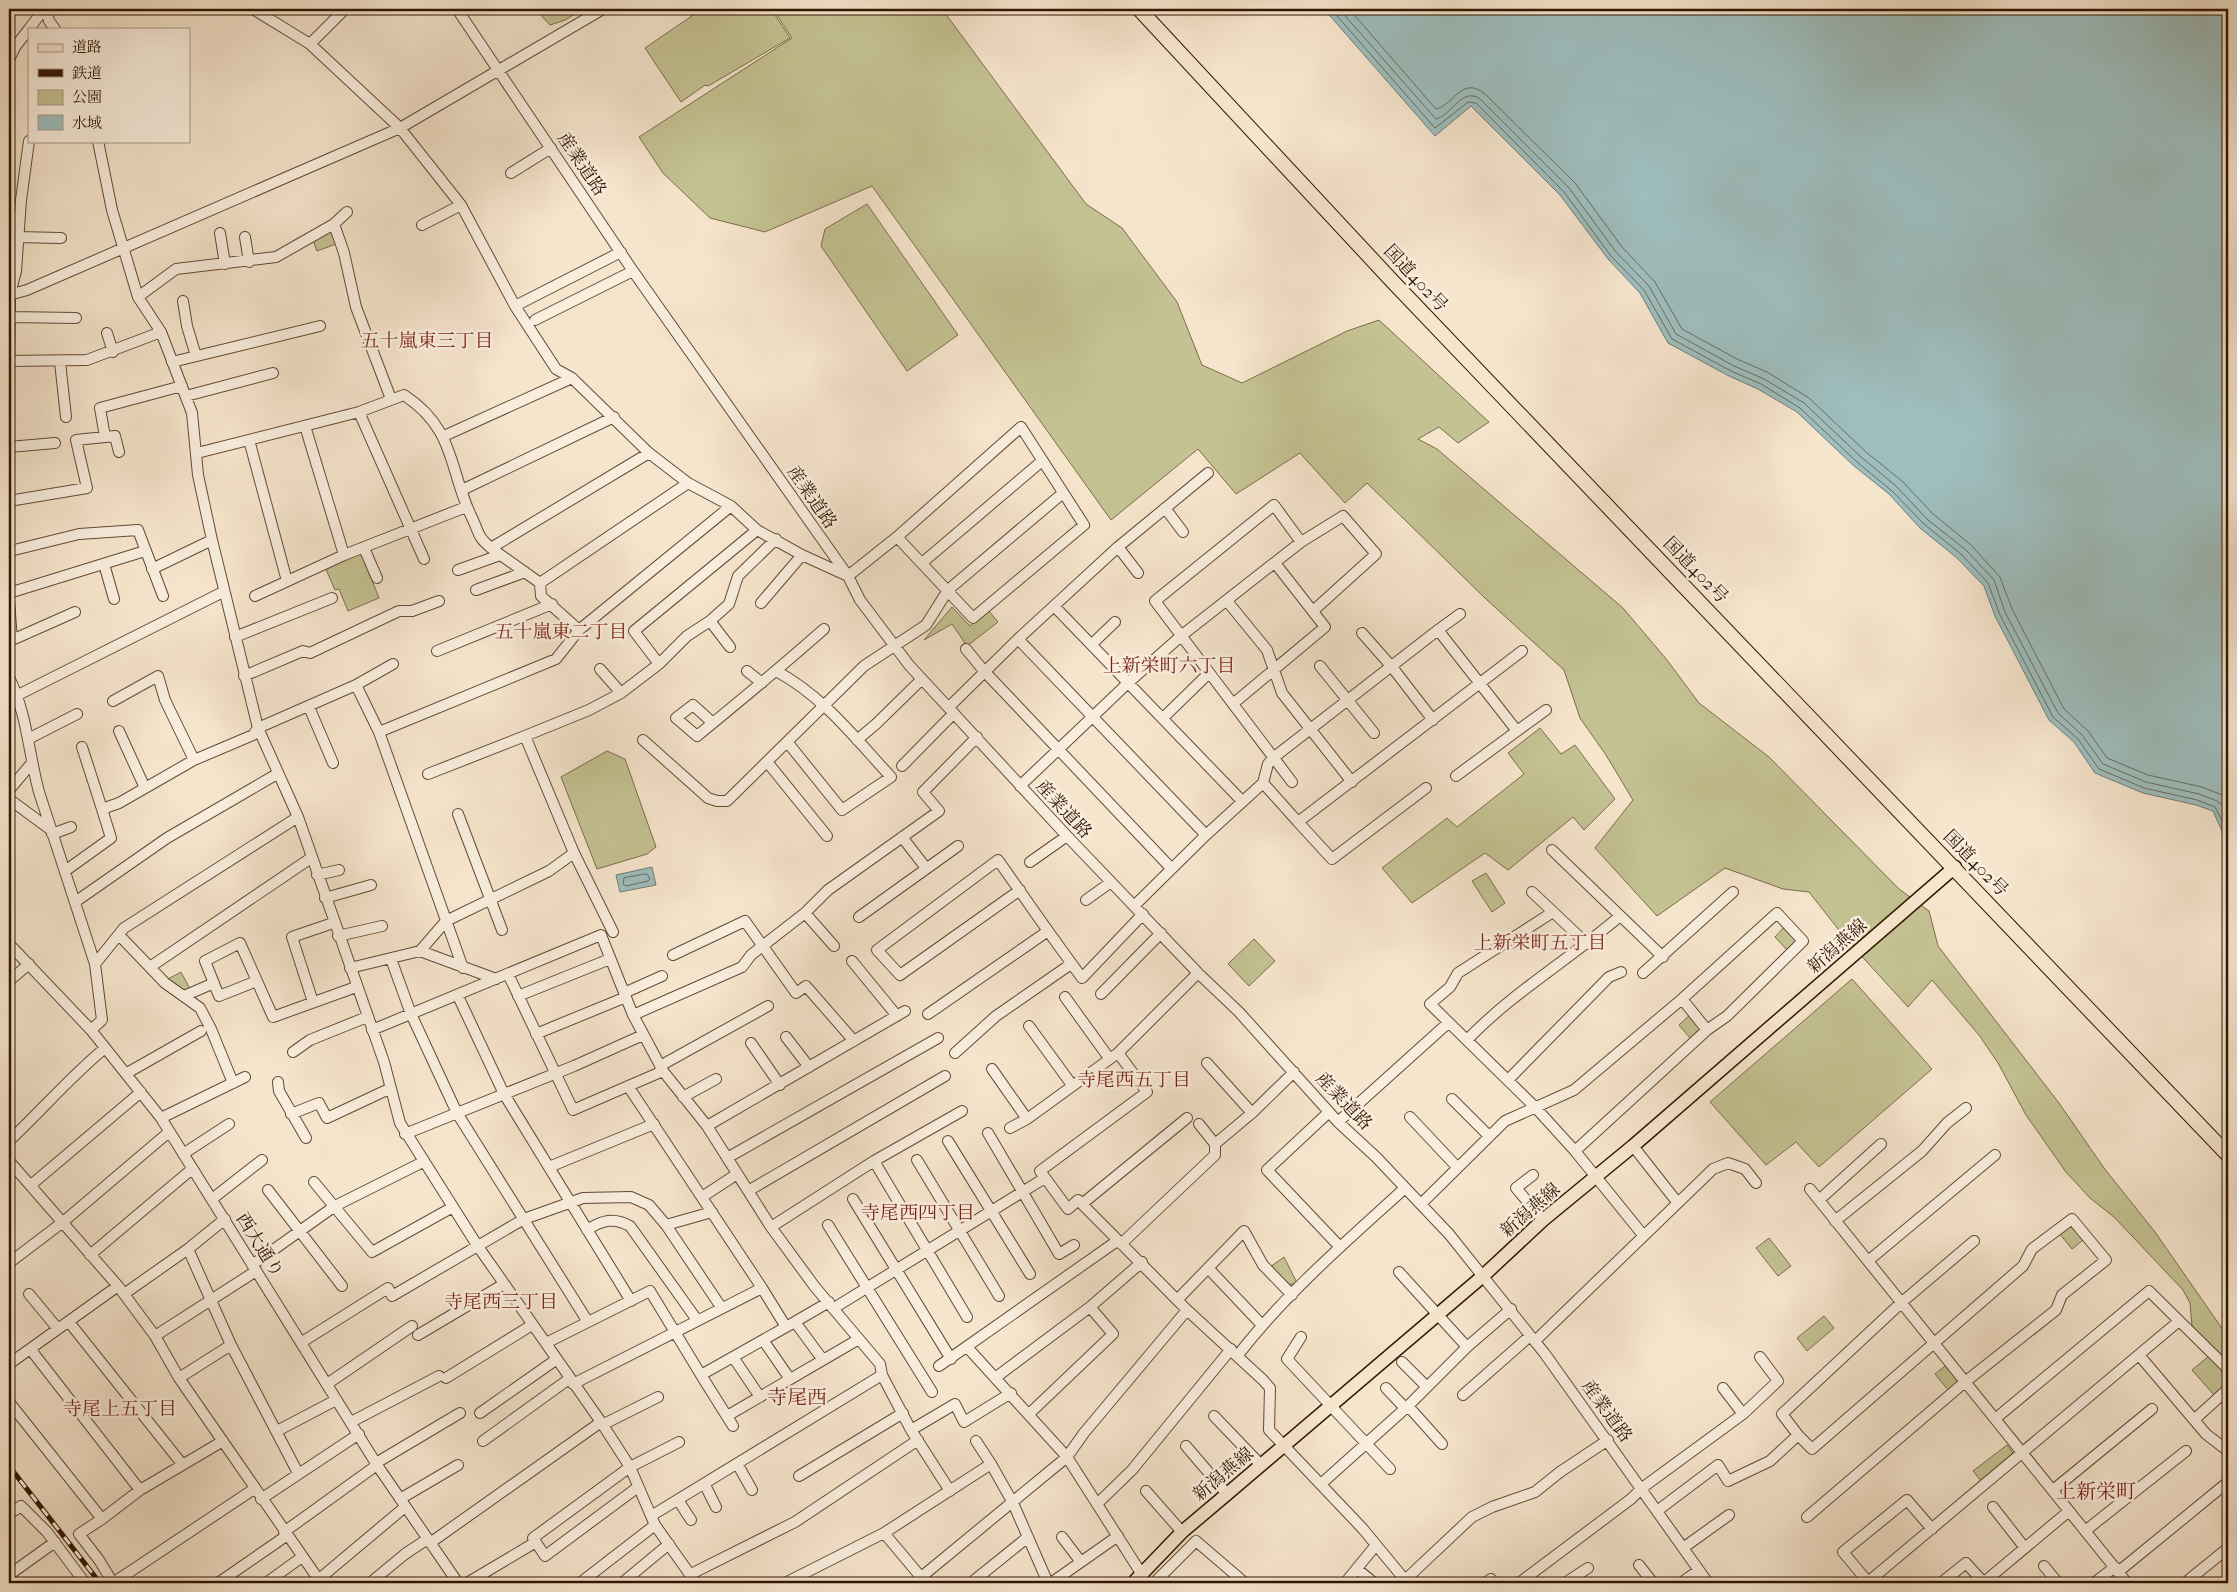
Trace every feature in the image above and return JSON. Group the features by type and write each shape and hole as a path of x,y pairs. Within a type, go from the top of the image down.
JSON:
{"highway":[{"name":"国道402号","path":"1139,9 1394,283 1955,867 2228,1155"}],"main road":[{"name":"新潟燕線","path":"1139,1580 1182,1532 1262,1465 1330,1404 1483,1276 1543,1220 1633,1146 1955,867"}],"street":[{"path":"45,9 50,26"},
{"path":"30,28 45,9"},
{"path":"254,9 310,44 400,128 462,205 515,306 556,369 572,378 649,453 688,483 731,506 757,530 802,555 848,576 897,537 1021,427 1084,525 973,618 897,537"},
{"path":"310,44 345,9"},
{"name":"産業道路","path":"457,9 633,271 848,576 860,600 895,646 922,679 1067,836 1198,973 1239,1012 1338,1122 1376,1157 1421,1204 1511,1309 1608,1440 1708,1583"},
{"path":"9,294 26,290 400,128 603,9"},
{"path":"9,60 15,46 28,30"},
{"path":"29,142 17,237 16,271 9,294 9,363 87,360 161,332"},
{"path":"98,142 112,210 138,297 161,332 192,413 198,475 223,592 258,728 277,774 298,817 333,923 384,1062 390,1089 405,1134 477,1245 602,1423 630,1468 653,1521 694,1581 795,1522 918,1440"},
{"path":"511,173 551,148"},
{"path":"422,225 462,205"},
{"path":"138,297 176,269 249,262 276,257 334,224 347,212"},
{"path":"334,224 344,253 356,307 391,399"},
{"path":"220,232 225,264"},
{"path":"17,237 61,238"},
{"path":"245,237 249,262"},
{"path":"515,306 621,252"},
{"path":"535,320 633,271"},
{"path":"183,301 187,326 196,356"},
{"path":"9,317 76,318"},
{"path":"172,362 320,326"},
{"path":"107,333 112,352"},
{"path":"60,362 66,417"},
{"path":"105,437 100,408 272,373"},
{"path":"444,436 572,378"},
{"path":"197,453 359,412 404,395 428,412 444,436 466,507 479,537 491,548 540,583"},
{"path":"359,412 424,559"},
{"path":"462,490 614,417"},
{"path":"304,426 344,556"},
{"path":"9,501 87,488 76,440 115,436 119,452"},
{"path":"249,440 287,581"},
{"path":"9,447 55,443"},
{"path":"491,548 649,453"},
{"path":"922,563 1042,461"},
{"path":"902,766 984,671 1018,638 1118,547 1208,473"},
{"path":"540,583 688,483"},
{"path":"643,740 708,798 716,801 727,801 768,764 864,666 926,625 948,590 1062,493"},
{"path":"1292,782 1234,703 1208,674 1155,602 1274,505 1301,542"},
{"path":"379,732 556,658 579,630 731,506"},
{"path":"255,596 344,556 466,507"},
{"path":"1165,508 1184,532"},
{"path":"1020,786 1059,751 1129,682 1181,636 1301,542 1343,516 1376,554 1313,611"},
{"path":"9,527 9,576"},
{"path":"10,551 78,534 138,530 163,596"},
{"path":"659,664 634,631 757,530"},
{"path":"152,568 212,540"},
{"path":"428,774 589,710 621,693 659,664 687,636 710,621 729,604 738,576 776,540"},
{"path":"1118,547 1138,573"},
{"path":"364,548 377,578"},
{"path":"9,593 145,551"},
{"path":"458,570 500,554"},
{"path":"761,603 802,555"},
{"path":"104,564 114,599"},
{"path":"1234,703 1324,627 1275,564"},
{"path":"476,590 524,572"},
{"path":"540,583 541,596 579,630"},
{"path":"18,695 223,592"},
{"path":"235,637 332,598"},
{"path":"9,600 10,641 75,612"},
{"path":"244,676 303,651 310,654 400,611 412,611 439,601"},
{"path":"1228,601 1267,650 1282,693 1352,782"},
{"path":"437,651 552,604"},
{"path":"1054,606 1242,801"},
{"path":"1135,905 1171,868 1263,783 1268,764 1273,758 1460,614"},
{"path":"710,621 730,647"},
{"path":"1092,644 1114,622"},
{"path":"713,723 762,684 824,629"},
{"path":"1438,630 1516,731"},
{"path":"1362,633 1392,667 1433,720"},
{"path":"1018,638 1206,835"},
{"path":"966,649 984,671 1171,868"},
{"path":"1298,822 1522,651"},
{"path":"102,809 119,803 194,760 253,735 258,728 356,685 393,664"},
{"path":"1320,666 1374,733"},
{"path":"600,669 621,693"},
{"path":"747,671 762,684"},
{"path":"776,671 796,682 825,706 891,776 842,810 788,743"},
{"path":"1162,718 1208,674"},
{"path":"113,701 158,676 165,700 194,760"},
{"path":"9,678 18,695 30,738 32,764 64,871 95,964 102,1020 91,1030"},
{"path":"856,740 876,724 922,679"},
{"path":"356,685 379,732 463,968"},
{"path":"309,707 333,763"},
{"path":"1456,776 1546,710"},
{"path":"30,738 77,714"},
{"path":"118,731 145,788"},
{"path":"525,736 574,853 613,932"},
{"path":"633,1015 742,967 751,955 806,913 828,890 939,811 923,792 977,737"},
{"path":"64,871 111,838 82,747"},
{"path":"9,790 32,764"},
{"path":"768,764 827,836"},
{"path":"75,902 167,838 277,774"},
{"path":"1263,783 1332,859 1426,788"},
{"path":"9,799 52,832"},
{"path":"458,814 502,930"},
{"path":"95,964 119,934 132,923 298,817"},
{"path":"52,832 71,827"},
{"path":"1030,862 1067,836"},
{"path":"902,837 926,868"},
{"path":"860,918 958,846"},
{"path":"1552,850 1663,957"},
{"path":"350,968 420,951 446,921 549,871 574,853"},
{"path":"150,967 311,858"},
{"path":"1020,890 900,975 877,950 998,860 1020,890 1071,964 1082,978 1143,914"},
{"path":"317,875 339,870"},
{"path":"1086,900 1111,882"},
{"path":"325,898 371,886"},
{"path":"1532,892 1587,944"},
{"path":"1643,973 1733,892"},
{"path":"1553,912 1458,973 1450,986 1430,1004 1535,1107 1575,1151 1643,1235"},
{"path":"806,913 834,946"},
{"path":"1421,1204 1505,1121 1574,1090 1682,999 1777,913 1803,941 1726,1016 1707,1030 1575,1151"},
{"path":"1467,1040 1486,1020 1587,944 1620,916"},
{"path":"673,955 745,921 796,993 806,986 854,1041"},
{"path":"314,1002 292,937 333,923"},
{"path":"338,936 382,926"},
{"path":"928,1014 1048,931"},
{"path":"1101,994 1161,933"},
{"path":"119,934 165,983 200,1008 211,1029 233,1083"},
{"path":"372,1030 458,996 601,935 642,1035 662,1068 707,1126 771,1226 814,1287 832,1305 880,1364 882,1375 911,1430 950,1491"},
{"path":"257,981 219,996 205,961 240,943 257,981 273,1017 356,986"},
{"name":"西大通り","path":"9,944 91,1030 161,1118 168,1132 302,1342 336,1400 428,1541 458,1583"},
{"path":"420,951 496,979"},
{"path":"391,959 411,1014 457,1113 588,1322"},
{"path":"518,996 610,959"},
{"path":"707,1126 901,1014 852,961"},
{"path":"9,981 29,964"},
{"path":"954,1053 996,1016 1071,964"},
{"path":"1508,1080 1609,977 1622,972"},
{"path":"1010,1128 1027,1119 1113,1055 1198,973"},
{"path":"508,974 573,1110 628,1086 662,1068 768,1006"},
{"path":"536,1034 625,995 662,976"},
{"path":"184,996 214,983"},
{"path":"458,996 504,1094 631,1301"},
{"path":"1065,997 1113,1055 1147,1092 1040,1171 1068,1209 1078,1200 1119,1242 1142,1262 1187,1310 1234,1352 1270,1388 1270,1430 1376,1545 1405,1580 1472,1517 1492,1507 1535,1492 1560,1472 1608,1440"},
{"path":"1682,999 1707,1030"},
{"path":"293,1052 310,1040 367,1017"},
{"path":"1338,1122 1448,1023"},
{"path":"1029,1026 1072,1085"},
{"path":"127,1073 200,1031"},
{"path":"405,1134 555,1074 642,1035"},
{"path":"786,1038 809,1067"},
{"path":"727,1158 938,1038"},
{"path":"751,1043 780,1085"},
{"path":"9,1141 39,1113 61,1087 105,1048"},
{"path":"1207,1063 1252,1113"},
{"path":"992,1069 1027,1119"},
{"path":"1215,1144 1252,1113 1294,1072"},
{"path":"748,1191 945,1076"},
{"path":"161,1118 245,1077"},
{"path":"683,1097 716,1079"},
{"path":"278,1082 279,1091 306,1138"},
{"path":"628,1086 786,1327"},
{"path":"291,1114 319,1103 327,1118 390,1089"},
{"path":"31,1185 141,1092"},
{"path":"1452,1099 1489,1136"},
{"path":"1835,1221 1922,1151 1947,1123 1966,1108"},
{"path":"771,1226 874,1161 962,1111"},
{"path":"1329,1112 1267,1170 1340,1247"},
{"path":"1082,1204 1187,1118"},
{"path":"1410,1118 1457,1167"},
{"path":"183,1154 228,1124"},
{"path":"549,1167 654,1124"},
{"path":"939,1366 1119,1242 1215,1155 1215,1144 1199,1124"},
{"path":"9,1263 64,1222 168,1132"},
{"path":"988,1133 1059,1254 1074,1245"},
{"path":"948,1141 1030,1274"},
{"path":"1819,1200 1881,1144"},
{"path":"1633,1146 1677,1202"},
{"path":"1868,1261 1996,1155"},
{"path":"212,1199 262,1160"},
{"path":"917,1160 1000,1296"},
{"path":"9,1161 64,1222 90,1256 121,1290 156,1336 179,1378 319,1581 403,1503 458,1465"},
{"path":"874,1161 967,1317"},
{"path":"156,1336 210,1300 335,1206 423,1162"},
{"path":"1463,1395 1532,1338 1713,1169 1728,1163 1745,1169 1756,1183"},
{"path":"90,1256 192,1169"},
{"path":"702,1197 737,1174"},
{"path":"1533,1175 1516,1188 1543,1220"},
{"path":"701,1375 795,1322 867,1287 1045,1178"},
{"path":"314,1182 372,1252 453,1207"},
{"path":"1097,1504 1132,1470 1234,1352 1340,1247 1405,1188"},
{"path":"1810,1189 2127,1583"},
{"path":"268,1190 342,1286"},
{"path":"302,1342 388,1288 392,1296 524,1219 583,1198 631,1197 649,1205 666,1225 721,1307"},
{"path":"853,1198 951,1359"},
{"path":"666,1225 712,1212"},
{"path":"9,1364 58,1329 188,1249 225,1219"},
{"path":"1807,1517 1965,1382 2056,1310 2062,1295 2106,1260 2072,1220 2032,1249 2023,1266 1812,1449 1782,1414 1901,1303 1974,1240"},
{"path":"587,1230 601,1221 621,1221 630,1226 698,1320"},
{"path":"828,1225 932,1392"},
{"path":"1177,1300 1244,1231 1263,1265 1292,1294"},
{"path":"188,1249 231,1345 298,1473"},
{"path":"995,1378 1090,1307 1142,1262"},
{"path":"1208,1268 1262,1325"},
{"path":"1399,1272 1467,1347"},
{"path":"327,1384 415,1331 504,1284"},
{"path":"483,1442 571,1381 762,1288"},
{"path":"546,1343 650,1291 733,1426"},
{"path":"1995,1419 2149,1291 2228,1368"},
{"path":"29,1294 58,1329"},
{"path":"1029,1414 1113,1334 1090,1307"},
{"path":"1321,1484 1407,1407 1467,1347 1511,1309"},
{"path":"884,1532 920,1582 1067,1458 1084,1433 1187,1310"},
{"path":"1932,1529 1907,1500 1843,1552 1868,1582 2023,1454 2179,1321"},
{"path":"69,1322 182,1464"},
{"path":"795,1322 823,1360"},
{"path":"352,1422 442,1377 532,1325"},
{"path":"1301,1336 1287,1359 1390,1469"},
{"path":"727,1416 860,1339"},
{"path":"764,1340 790,1379"},
{"path":"179,1378 231,1345"},
{"path":"967,1347 1011,1393 1067,1458 1118,1536 1139,1580"},
{"path":"31,1350 140,1490"},
{"path":"2139,1355 2206,1434 2228,1451"},
{"path":"732,1357 760,1397"},
{"path":"1520,1583 1631,1499 1642,1488 1743,1414 1778,1381 1760,1357"},
{"path":"480,1413 557,1359"},
{"path":"1402,1362 1426,1386"},
{"path":"580,1583 678,1500 882,1375"},
{"path":"1386,1388 1442,1444"},
{"path":"1723,1388 1743,1414"},
{"path":"2195,1419 2228,1389"},
{"path":"911,1430 955,1404 964,1422 1011,1393"},
{"path":"370,1583 405,1554 428,1541 602,1423 658,1397"},
{"path":"277,1431 336,1400"},
{"path":"9,1402 102,1519"},
{"path":"2052,1490 2152,1409"},
{"path":"218,1583 377,1464 460,1412"},
{"path":"800,1476 903,1413"},
{"path":"1214,1416 1262,1465"},
{"path":"261,1499 359,1434"},
{"path":"1658,1511 1718,1465 1728,1481 1770,1461 1798,1434"},
{"path":"223,1441 140,1490 79,1534 100,1560 113,1583 254,1489"},
{"path":"976,1441 1014,1503 1028,1538 1050,1583 1118,1536"},
{"path":"638,1487 545,1556 533,1538 630,1468 679,1442"},
{"path":"1186,1446 1226,1494"},
{"path":"2085,1531 2186,1451"},
{"path":"738,1464 752,1490"},
{"path":"785,1583 884,1532 991,1464"},
{"path":"2094,1583 2116,1570 2228,1482"},
{"path":"705,1485 716,1507"},
{"path":"1146,1491 1182,1532"},
{"path":"678,1500 691,1520"},
{"path":"9,1514 21,1506 54,1542 84,1583"},
{"path":"1993,1507 2025,1548"},
{"path":"1941,1583 1966,1563 1985,1582 2069,1511"},
{"path":"1683,1548 1729,1515"},
{"path":"1062,1537 1081,1562"},
{"path":"972,1583 1028,1538"},
{"path":"1154,1583 1196,1541 1245,1583"},
{"path":"9,1575 54,1542"},
{"path":"467,1583 536,1542"},
{"path":"622,1583 669,1544"},
{"path":"1345,1583 1376,1545"},
{"path":"2185,1583 2228,1548"},
{"path":"266,1583 302,1557"},
{"path":"1639,1565 1652,1583"},
{"path":"2044,1566 2058,1583"},
{"path":"1357,1568 1374,1583"},
{"path":"1565,1583 1588,1568"},
{"path":"1681,1583 1698,1570"},
{"path":"1485,1583 1490,1579 1494,1583"}],"green space":[{"path":"535,9 583,9 565,20 550,25"},
{"path":"702,9 771,9 790,38 708,86 705,85 681,102 645,48"},
{"path":"773,9 942,9 1086,204 1122,228 1177,302 1202,365 1242,383 1347,331 1379,320 1489,422 1458,443 1439,427 1418,439 1437,449 1623,608 1667,660 1699,703 1769,757 1899,889 1929,911 1938,946 2059,1103 2104,1168 2155,1232 2228,1337 2228,1370 2192,1326 2190,1303 2183,1290 2114,1217 2090,1198 2066,1172 2026,1115 1998,1063 1979,1035 1932,980 1908,1007 1846,939 1809,892 1783,889 1725,868 1657,916 1595,848 1633,800 1606,755 1580,718 1564,670 1487,600 1367,483 1345,503 1300,453 1236,494 1198,449 1111,520 872,186 765,232 710,218 663,173 639,137 792,38"},
{"path":"867,204 958,335 907,371 821,246 825,229"},
{"path":"332,229 336,244 317,251 312,237"},
{"path":"361,553 379,598 348,611 339,589 335,590 325,567"},
{"path":"952,607 970,626 989,611 998,622 967,646 952,624 924,640"},
{"path":"1540,728 1561,754 1575,745 1615,799 1584,830 1573,817 1508,870 1485,853 1412,903 1382,868 1447,818 1457,827 1524,774 1508,753"},
{"path":"607,751 625,759 656,847 647,854 597,869 561,777"},
{"path":"1486,873 1505,903 1492,912 1472,881"},
{"path":"1785,926 1796,937 1796,941 1787,950 1775,937"},
{"path":"1254,939 1275,961 1249,986 1228,964"},
{"path":"181,972 190,989 183,993 168,979"},
{"path":"1852,979 1932,1069 1819,1167 1796,1142 1766,1165 1710,1102"},
{"path":"1692,1013 1701,1028 1690,1038 1679,1025"},
{"path":"2067,1227 2072,1227 2083,1240 2072,1249 2059,1233"},
{"path":"1769,1238 1791,1266 1778,1276 1756,1248"},
{"path":"1284,1257 1297,1283 1288,1285 1270,1267"},
{"path":"1824,1316 1834,1328 1807,1351 1797,1338"},
{"path":"2209,1356 2228,1374 2228,1383 2214,1395 2192,1370"},
{"path":"1945,1366 1957,1380 1957,1384 1949,1391 1935,1374"},
{"path":"2007,1445 2013,1453 2013,1457 1982,1482 1973,1471"}],"water":[{"path":"1324,9 2228,9 2228,901 2222,831 2213,811 2196,805 2143,793 2095,773 2074,742 2049,720 1995,616 1984,586 1957,558 1920,528 1889,494 1854,466 1797,412 1758,389 1729,376 1668,343 1640,293 1608,259 1560,195 1471,106 1435,136"},
{"path":"652,867 656,885 620,892 616,875"}],"railway":[{"path":"9,1466 100,1583"}],"district":[{"name":"五十嵐東三丁目","path":"427,340"},
{"name":"五十嵐東二丁目","path":"561,631"},
{"name":"上新栄町六丁目","path":"1169,665"},
{"name":"上新栄町五丁目","path":"1540,942"},
{"name":"寺尾西五丁目","path":"1134,1079"},
{"name":"寺尾西四丁目","path":"918,1212"},
{"name":"寺尾西三丁目","path":"501,1301"},
{"name":"寺尾西","path":"797,1397"},
{"name":"寺尾上五丁目","path":"120,1408"},
{"name":"上新栄町","path":"2096,1491"}]}
